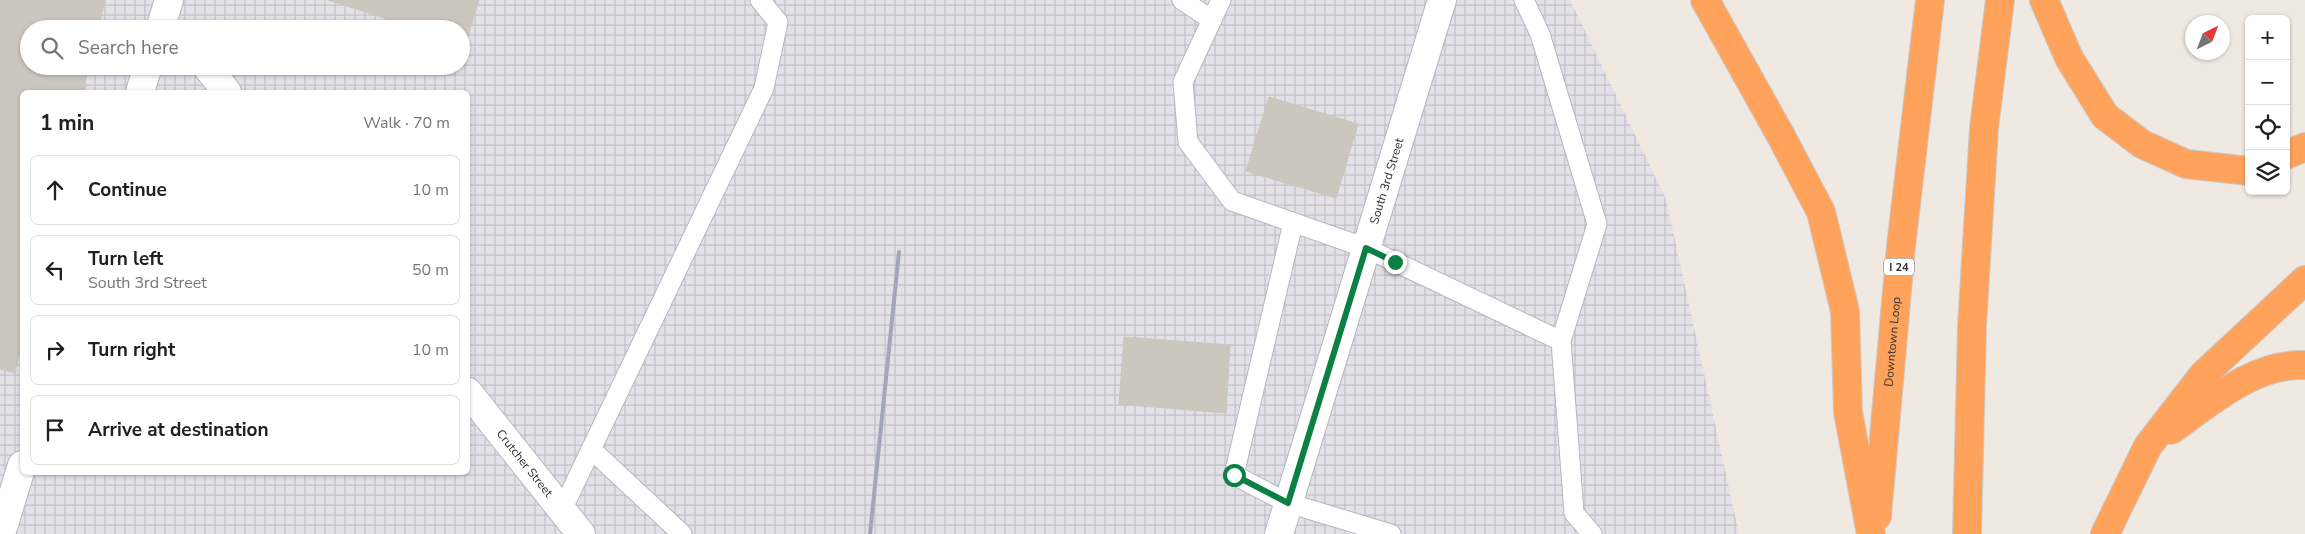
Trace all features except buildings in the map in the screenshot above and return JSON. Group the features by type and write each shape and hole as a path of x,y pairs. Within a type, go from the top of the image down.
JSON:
{"highway":[{"path":"1705,0 1821,212 1844,311 1848,412 1871,534"},
{"name":"Downtown Loop","path":"1876,534 1901,246 1930,0"},
{"path":"1967,534 1972,326 1984,128 2000,0"},
{"path":"2044,0 2069,58 2105,116 2142,144 2186,164 2245,171"},
{"path":"2290,153 2305,147"},
{"path":"2105,534 2148,446 2203,375 2305,280"},
{"path":"2148,446 2216,398 2256,374 2305,365"}],"street":[{"name":"South 3rd Street","path":"1278,534 1442,0"},
{"path":"141,90 145,75"},
{"path":"213,75 225,90"},
{"name":"Crutcher Street","path":"470,395 581,534"},
{"path":"1,534 20,472"}],"lane":[{"path":"562,510 764,88 778,22 760,0"},
{"path":"1182,0 1212,20"},
{"path":"1221,0 1184,82 1188,142 1232,201 1366,248 1561,341"},
{"path":"1524,0 1540,34 1597,224 1561,341 1574,513 1592,534"},
{"path":"1293,222 1234,475 1288,503 1391,534"},
{"path":"591,449 682,534"}],"shaded area":[{"path":"0,0 1570,0 1666,199 1739,534 0,534"}],"railway":[{"path":"870,534 899,252"}],"route":[{"path":"1234,475 1288,503 1366,248 1395,262"}]}
